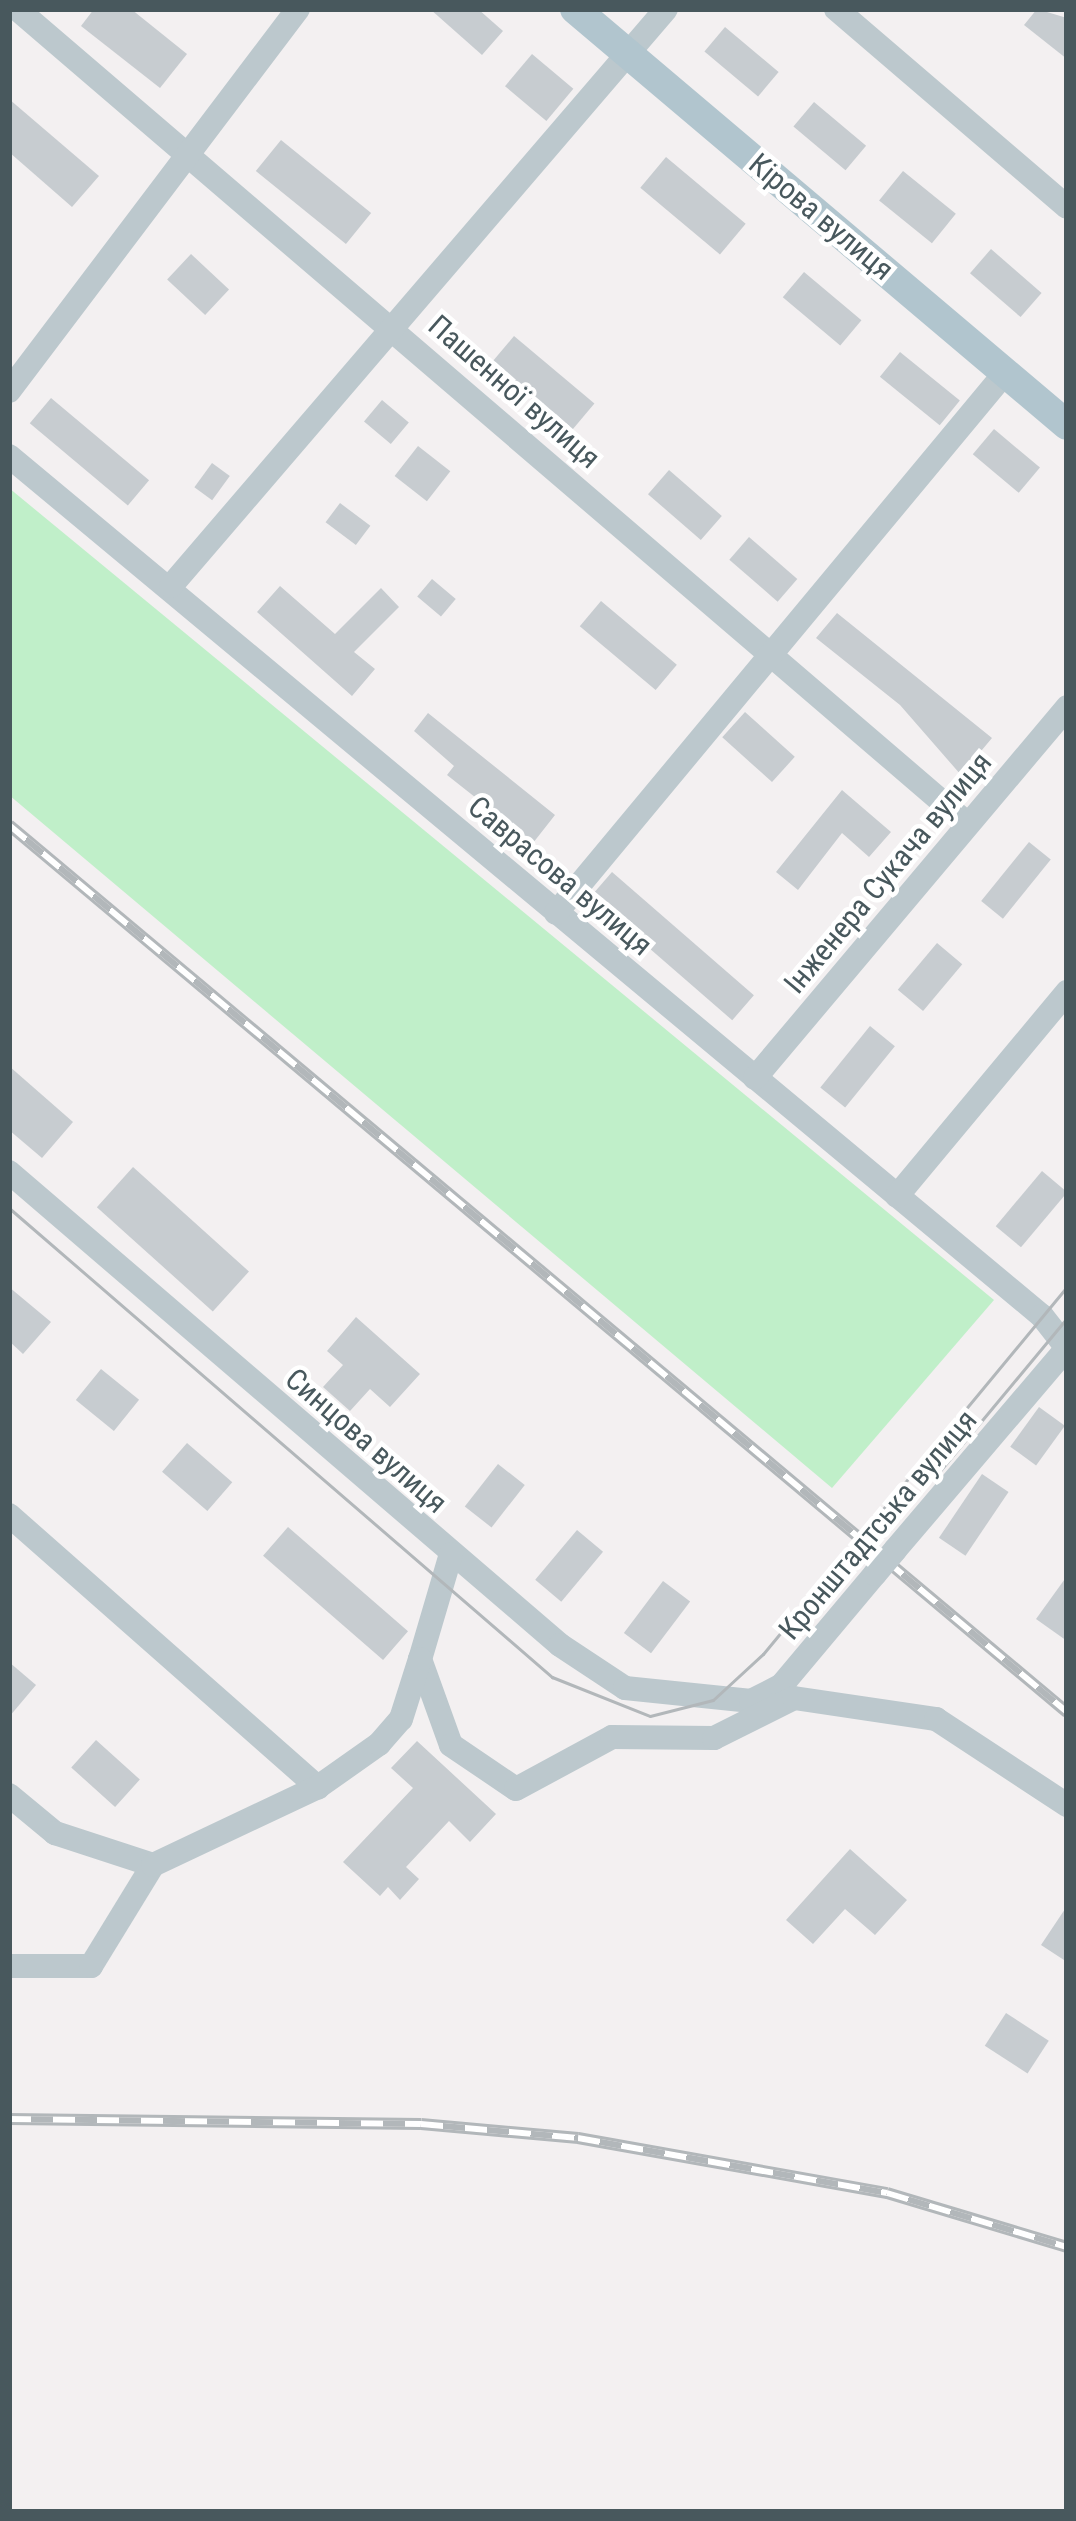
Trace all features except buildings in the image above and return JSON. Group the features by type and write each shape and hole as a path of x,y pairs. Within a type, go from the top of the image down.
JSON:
{"main road":[{"name":"Кірова вулиця","path":"575,9 1067,424"}],"street":[{"path":"9,391 184,150 298,9"},
{"path":"171,586 666,9"},
{"path":"836,9 1067,207"},
{"name":"Пашенної вулиця","path":"13,11 394,328 968,824"},
{"path":"556,913 768,652 1005,374"},
{"name":"Саврасова вулиця","path":"9,456 171,586 897,1196 1067,1348"},
{"name":"Інженера Сукача вулиця","path":"755,1078 1067,707"},
{"path":"897,1196 1067,992"},
{"name":"Синцова вулиця","path":"9,1172 451,1554 626,1688 712,1700"},
{"name":"Кронштадтська вулиця","path":"712,1700 751,1701 781,1686 1067,1348"},
{"path":"9,1515 318,1787"},
{"path":"9,1966 91,1966 153,1865 318,1787 401,1719 451,1554"},
{"path":"420,1658 451,1745 516,1789 612,1737 713,1738 794,1698 936,1719 1067,1805"},
{"path":"9,1795 55,1833 153,1865"}],"green space":[{"path":"9,488 994,1300 832,1488 9,795"}],"tram line":[{"path":"9,1208 552,1677 650,1716 713,1700 763,1654 1067,1287"},
{"path":"934,1478 1067,1318"}],"railway":[{"path":"9,825 1067,1712"},
{"path":"9,2119 421,2124 578,2138 887,2193 1067,2247"}]}
